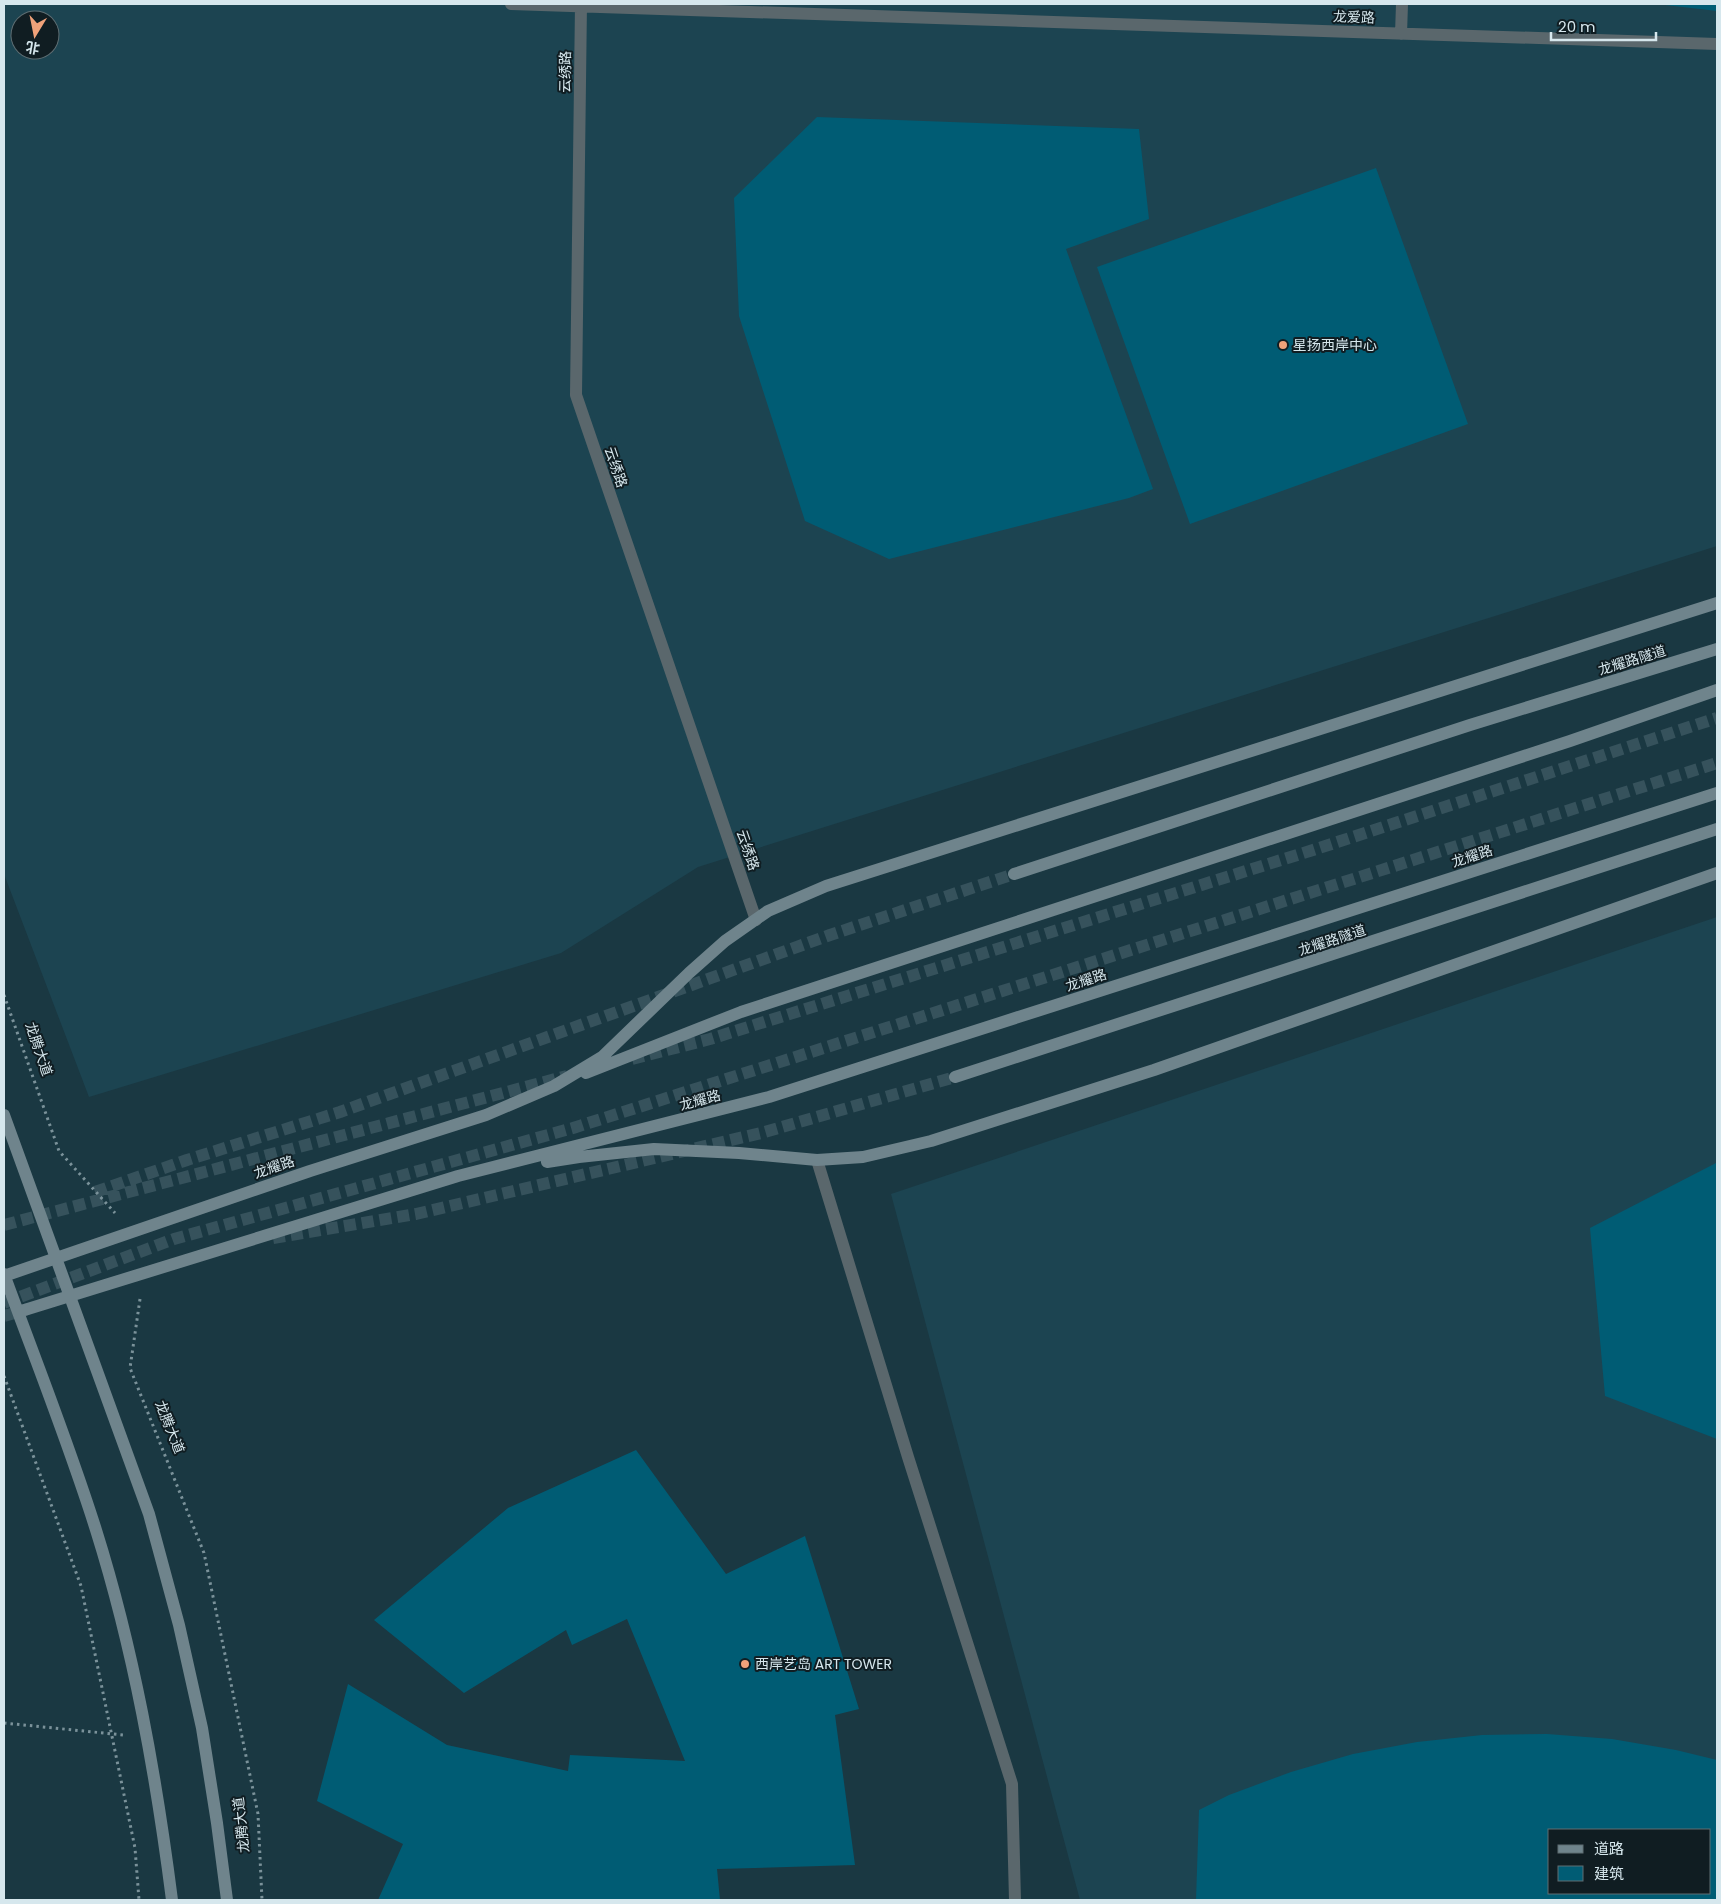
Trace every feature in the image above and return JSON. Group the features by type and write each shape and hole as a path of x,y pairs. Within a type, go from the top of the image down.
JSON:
{"main road":[{"name":"龙耀路","path":"554,1086 602,1056 725,941 768,911 826,886 1717,603"},
{"name":"龙耀路隧道","path":"1014,874 1470,726 1717,649"},
{"name":"龙耀路","path":"4,1276 131,1231 486,1114 741,1012 1570,741 1717,690"},
{"name":"龙耀路","path":"18,1312 458,1176 769,1097 1717,793"},
{"name":"龙耀路隧道","path":"955,1077 1717,829"},
{"name":"龙耀路","path":"458,1176 579,1157 654,1149 738,1153 817,1160 863,1157 931,1141 1154,1070 1717,873"},
{"name":"龙腾大道","path":"4,1115 149,1514 179,1625 202,1728 227,1900"},
{"path":"4,1276 96,1530 126,1638 148,1738 172,1900"}],"street":[{"name":"龙爱路","path":"511,4 1717,44"},
{"path":"1401,34 1402,4"},
{"name":"云绣路","path":"581,5 576,395 756,920"},
{"path":"817,1160 908,1457 1012,1784 1015,1900"}],"path":[{"name":"龙腾大道","path":"4,995 59,1151 131,1231"},
{"name":"龙腾大道","path":"144,1272 130,1368 204,1553 258,1814 262,1900"},
{"path":"4,1376 81,1586 135,1848 139,1900"},
{"path":"4,1723 148,1738"}],"shaded area":[{"path":"4,4 1717,4 1717,546 698,867 561,953 89,1097 4,874"},
{"path":"1717,917 1717,1900 1080,1900 891,1194"}],"building":[{"path":"1717,4 1717,11 1665,5"},
{"path":"817,117 1139,129 1149,219 1066,249 1153,489 1129,498 889,559 805,521 739,316 734,198"},
{"name":"星扬西岸中心","path":"1376,168 1468,424 1190,524 1097,267"},
{"path":"1716,1163 1717,1439 1605,1396 1590,1228"},
{"name":"西岸艺岛 ART TOWER","path":"636,1450 726,1574 805,1536 859,1709 835,1715 855,1865 717,1869 720,1900 378,1900 403,1844 317,1801 348,1684 447,1745 568,1771 570,1755 685,1761 627,1619 572,1645 566,1630 464,1693 374,1620 508,1508"},
{"path":"1547,1734 1612,1739 1676,1750 1717,1760 1717,1900 1196,1900 1199,1810 1229,1795 1291,1772 1353,1754 1417,1742 1482,1735"}],"tunnel":[{"path":"632,1059 710,1039 1313,850 1717,718"},
{"path":"4,1303 174,1239 573,1128 1717,763"},
{"path":"95,1192 187,1160 340,1112 830,935 1014,874"},
{"path":"4,1225 567,1076"},
{"path":"273,1238 416,1214 761,1133 955,1077"},
{"path":"4,1316 28,1309"}],"place":[{"name":"星扬西岸中心","path":"1283,345"},
{"name":"西岸艺岛 ART TOWER","path":"745,1664"}]}
